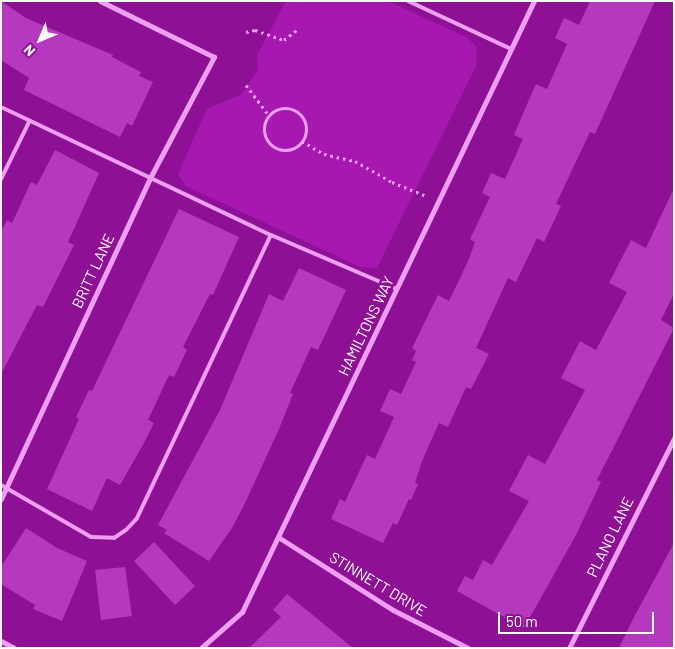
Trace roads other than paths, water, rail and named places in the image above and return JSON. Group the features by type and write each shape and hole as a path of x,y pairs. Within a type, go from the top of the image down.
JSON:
{"street":[{"name":"BRITT LANE","path":"1,499 151,176 214,57 100,1"},
{"name":"HAMILTONS WAY","path":"201,648 242,612 534,1"},
{"name":"PLANO LANE","path":"569,648 674,438"},
{"name":"STINNETT DRIVE","path":"278,537 393,610 468,648"},
{"path":"1,641 14,648"}],"lane":[{"path":"408,1 511,49"},
{"path":"1,106 29,122 151,176 271,235 397,289"},
{"path":"1,179 29,122"},
{"path":"1,485 91,537 114,538 126,530 137,518 271,235"}]}
